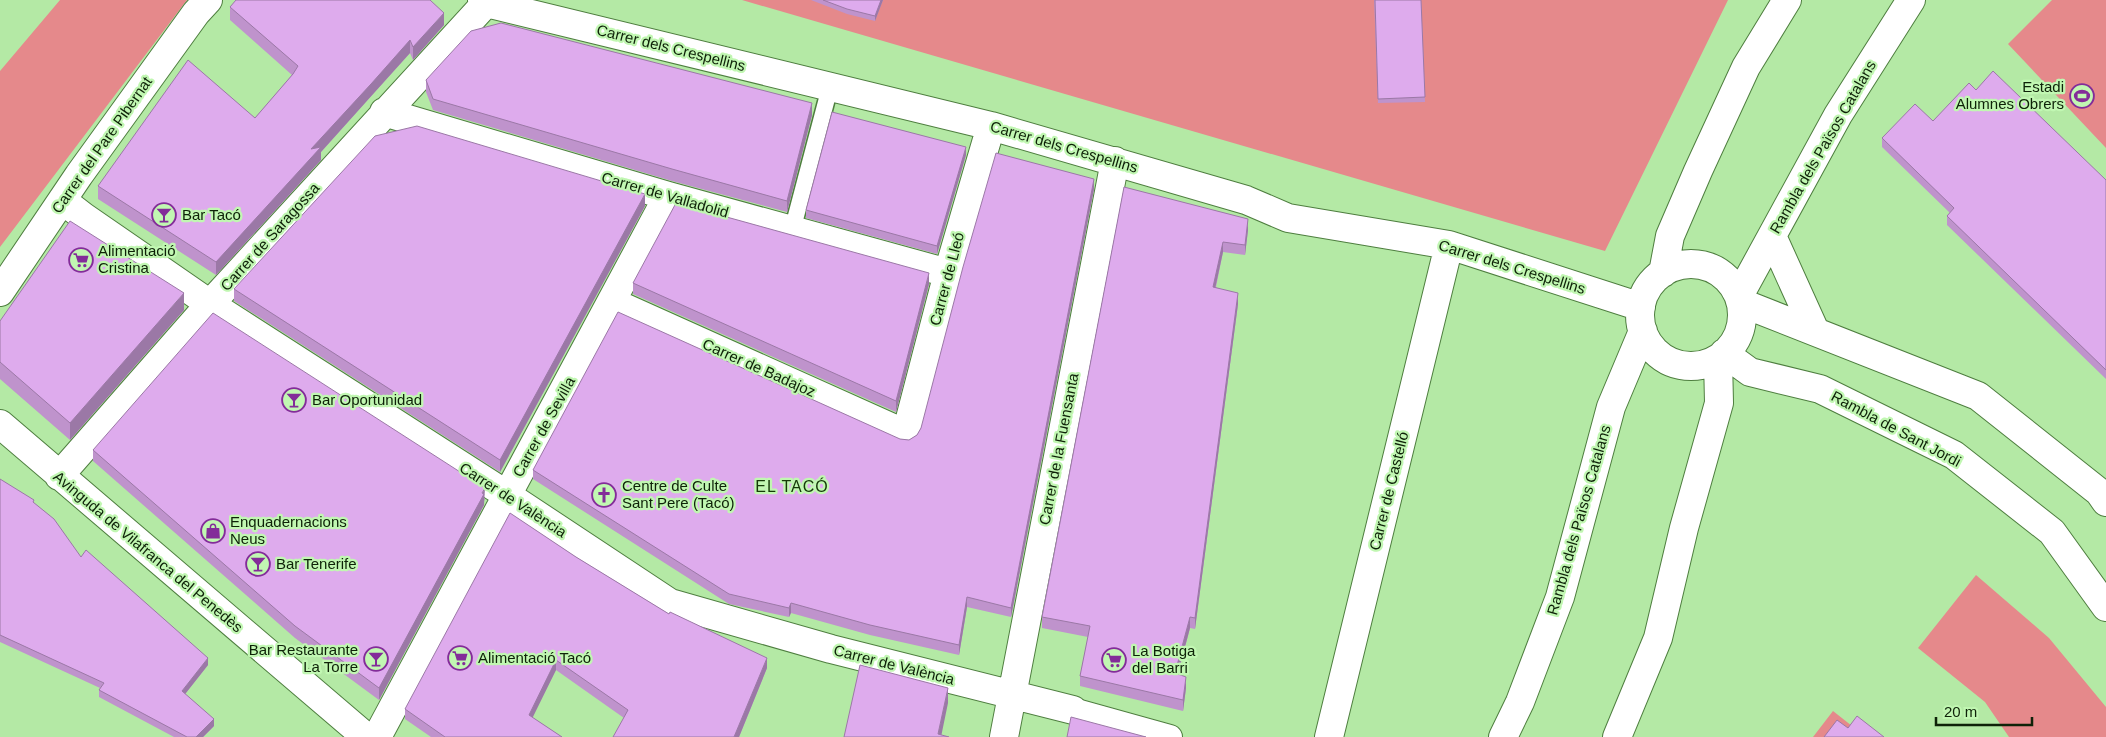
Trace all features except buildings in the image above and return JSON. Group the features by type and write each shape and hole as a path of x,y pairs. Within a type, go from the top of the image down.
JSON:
{"street":[{"name":"Carrer del Pare Pibernat","path":"0,292 62,200 196,13 208,0"},
{"path":"1663,273 1670,236 1698,171 1746,67 1787,0"},
{"name":"Rambla dels Països Catalans","path":"1739,298 1838,115 1911,0"},
{"name":"Carrer dels Crespellins","path":"484,1 990,126 1246,200 1288,218 1449,245 1642,319"},
{"name":"Carrer de Saragossa","path":"59,476 210,304 484,1"},
{"name":"Carrer de Valladolid","path":"384,112 668,196 948,273"},
{"name":"Carrer de Lleó","path":"906,434 948,273 990,126"},
{"name":"Carrer de la Fuensanta","path":"1004,737 1115,161"},
{"name":"Carrer de Sevilla","path":"376,737 668,196"},
{"name":"Carrer de València","path":"62,200 210,304 507,495 670,603 831,649 951,678 1011,696 1073,710"},
{"path":"1772,236 1815,332"},
{"name":"Carrer de Castelló","path":"1329,737 1449,245"},
{"path":"1739,298 1742,319 1740,329 1737,338 1721,356 1698,366 1688,366 1673,363 1654,350 1642,319 1646,291 1656,278 1671,268 1690,264 1709,268 1725,277 1742,302 1978,396 2098,492 2106,502"},
{"name":"Carrer de Badajoz","path":"612,302 906,434"},
{"name":"Rambla dels Països Catalans","path":"1503,737 1520,702 1560,597 1610,407 1642,319"},
{"path":"1617,737 1658,638 1684,528 1719,403 1721,356"},
{"name":"Rambla de Sant Jordi","path":"1721,356 1750,372 1820,389 1954,455 2052,532 2106,606"},
{"name":"Avinguda de Vilafranca del Penedès","path":"0,424 366,737"},
{"path":"1073,710 1170,737"}],"lane":[{"path":"792,230 830,87"}],"shaded area":[{"path":"60,0 187,0 0,247 0,71"},
{"path":"742,0 1728,0 1605,251"},
{"name":"Estadi Alumnes Obrers","path":"2052,0 2106,0 2106,148 2008,44"},
{"path":"1976,575 2049,638 2106,707 2106,737 2009,737 1985,702 1918,648"},
{"path":"1833,711 1866,737 1813,737"}],"place":[{"name":"Estadi Alumnes Obrers","path":"2082,96"},
{"name":"Bar Tacó","path":"164,215"},
{"name":"Alimentació Cristina","path":"81,260"},
{"name":"Bar Oportunidad","path":"294,400"},
{"name":"Centre de Culte Sant Pere (Tacó)","path":"604,495"},
{"name":"Enquadernacions Neus","path":"213,531"},
{"name":"Bar Tenerife","path":"258,564"},
{"name":"Alimentació Tacó","path":"460,658"},
{"name":"Bar Restaurante La Torre","path":"376,659"},
{"name":"La Botiga del Barri","path":"1114,660"}],"district":[{"name":"EL TACÓ","path":"792,486"}]}
